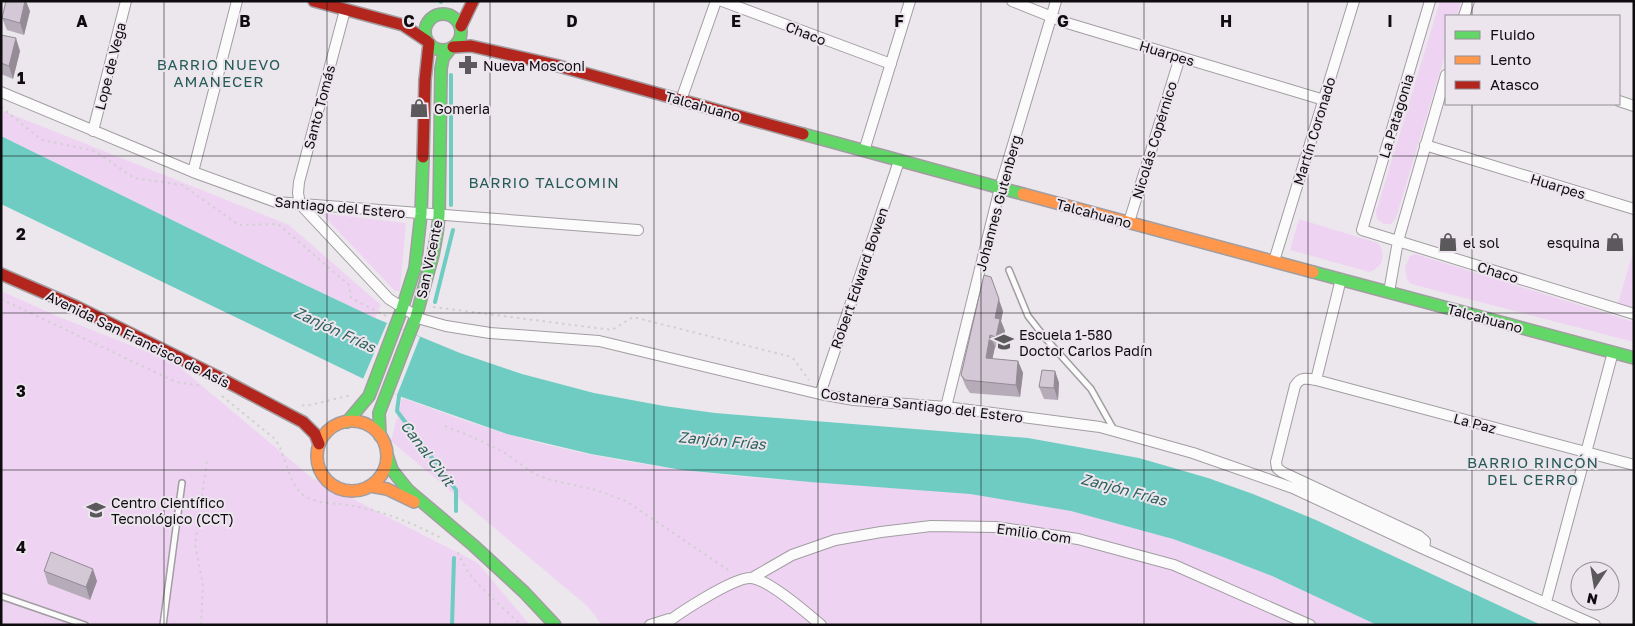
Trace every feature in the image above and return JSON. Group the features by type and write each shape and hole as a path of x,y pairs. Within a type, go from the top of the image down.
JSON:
{"main road":[{"path":"314,1 403,25 439,50 452,48 460,40 461,28 473,1"},
{"path":"428,42 425,30 430,18 431,1"},
{"path":"403,25 420,23 436,14 448,14 454,16 461,28"},
{"name":"Talcahuano","path":"461,28 555,65"},
{"name":"San Vicente","path":"342,423 366,400 374,384 396,327 415,268 420,214 428,42"},
{"name":"Talcahuano","path":"452,48 471,46 555,65 864,152 1634,358"},
{"name":"San Vicente","path":"380,436 379,413 386,390 416,317 433,255 438,216 441,68 443,58 452,48"},
{"name":"Avenida San Francisco de Asís","path":"1,274 77,307 303,422 315,434 319,444"},
{"name":"Avenida San Francisco de Asís","path":"273,406 318,420 366,424 380,436"},
{"path":"342,423 329,430 319,444 318,465 322,475 329,483 339,489 349,491 360,490 370,486 383,473 387,455"},
{"path":"380,436 385,445 392,470 398,480 524,592 555,625"},
{"path":"370,486 386,489 401,495 438,515"}],"street":[{"name":"Lope de Vega","path":"93,131 126,1"},
{"path":"193,172 238,1"},
{"path":"681,100 716,1"},
{"name":"Chaco","path":"722,1 891,64"},
{"path":"864,152 910,1"},
{"name":"Huarpes","path":"1012,1 1051,17 1324,100"},
{"name":"Johannes Gutenberg","path":"946,407 1000,188 1056,1"},
{"name":"La Patagonia","path":"1362,230 1430,1"},
{"path":"1464,15 1469,1"},
{"name":"Martín Coronado","path":"1274,261 1324,100 1351,2"},
{"name":"Santo Tomás","path":"300,204 298,193 300,182 345,10"},
{"name":"Nicolás Copérnico","path":"1129,222 1180,57"},
{"path":"1389,292 1398,241 1445,78"},
{"name":"Santiago del Estero","path":"1,92 193,172 268,200 438,216 638,230"},
{"path":"1620,101 1634,106"},
{"name":"Huarpes","path":"1425,145 1634,209"},
{"name":"Robert Edward Bowen","path":"820,394 899,161"},
{"name":"Costanera Santiago del Estero","path":"300,204 389,299 416,317 433,324 468,330 599,341 820,394 854,400 946,407 1114,430 1193,453 1293,488 1595,625"},
{"name":"Chaco","path":"1362,230 1634,314"},
{"path":"1316,380 1341,279"},
{"path":"1546,602 1613,352"},
{"name":"Costanera Santiago del Estero","path":"1316,380 1305,378 1298,381 1295,386 1276,462 1277,468 1419,536 1425,541 1424,549"},
{"name":"La Paz","path":"1316,380 1634,465"},
{"name":"Emilio Com","path":"752,578 792,555 835,540 931,526 996,527 1078,538 1174,565 1310,625"},
{"path":"664,625 741,579 752,578 765,583 821,625"},
{"path":"524,592 543,625"},
{"path":"650,625 675,617"}],"lane":[{"path":"1009,270 1028,316 1046,340 1091,390 1114,430"},
{"path":"163,625 182,483"},
{"path":"1,596 85,625"}],"path":[{"path":"1,107 42,140 94,151 134,178 182,185 239,225 278,224 349,285 351,298 386,317"},
{"path":"1,299 176,382 209,387"},
{"path":"384,322 389,299"},
{"path":"420,302 431,307 612,330 633,317 792,357 820,394"},
{"path":"222,396 229,383"},
{"path":"216,391 275,439 280,446 292,479 300,492 310,499 325,503 362,507 395,516 444,540"},
{"path":"297,404 306,406 352,394"},
{"path":"445,426 505,453 533,473 548,479 596,490 626,502 741,579"},
{"path":"201,625 203,585 196,544 207,460"},
{"path":"458,550 466,568 475,580 521,625"}],"shaded area":[{"path":"1440,1 1461,1 1457,15 1445,15 1445,55 1396,218 1391,224 1384,224 1377,219 1376,212"},
{"path":"1,110 289,225 381,305 375,318 1,136"},
{"path":"321,213 406,223 400,291 395,291"},
{"path":"1299,219 1378,243 1383,256 1380,264 1369,272 1290,250"},
{"path":"1634,249 1634,308 1618,303"},
{"path":"1415,254 1634,322 1634,342 1411,284 1407,280 1405,267 1410,256"},
{"path":"1,291 57,316 175,363 312,478 478,563 530,625 1,625"},
{"path":"402,398 507,434 561,448 616,459 726,475 910,488 983,496 1083,514 1147,531 1210,552 1284,582 1377,625 602,625 587,606 391,441"}],"water":[{"name":"Zanjón Frías","path":"1,136 375,318 460,353 522,374 594,393 715,413 1028,438 1139,458 1208,478 1316,520 1541,625 1377,625 1272,576 1223,557 1173,539 1071,511 970,494 682,470 591,454 507,434 399,396 1,204"}],"pier":[{"path":"387,323 420,337 397,395 363,379"}],"building":[{"path":"6,1 25,1 20,23 2,18"},
{"path":"1,35 16,38 9,66 1,63"},
{"path":"984,275 991,277 999,299 995,318 1000,319 996,337 990,335 986,358 1018,361 1016,385 965,380 961,375"},
{"path":"1042,370 1055,371 1054,388 1039,387"},
{"path":"51,552 93,569 86,587 44,571"}],"waterway":[{"name":"Canal Civit","path":"451,75 451,205"},
{"name":"Canal Civit","path":"435,302 453,230"},
{"name":"Canal Civit","path":"399,396 397,411 456,490 456,511"},
{"name":"Canal Civit","path":"452,625 454,558"}],"traffic: fast":[{"path":"443,14 450,15 456,19 460,25 461,32 460,39 456,45 450,49 443,50 436,49 430,45 426,39 425,32 426,25 430,19 436,15 443,14"},
{"path":"380,436 379,413 416,317 433,255 439,216 441,69 443,58 451,48"},
{"path":"803,134 1023,194"},
{"path":"347,422 369,396 402,309 415,268 421,214 423,157"},
{"path":"1313,272 1634,358"},
{"path":"387,455 392,470 408,490 473,545 524,592 555,625"}],"traffic: slow":[{"path":"1023,194 1313,272"},
{"path":"352,421 365,424 377,431 384,443 387,456 384,469 377,481 365,488 352,491 339,488 327,481 320,469 317,456 320,443 327,431 339,424 352,421"},
{"path":"370,486 387,489 414,502"}],"traffic: jam":[{"path":"314,1 403,25 427,41"},
{"path":"461,26 473,1"},
{"path":"423,157 425,80 429,43"},
{"path":"453,47 471,46 555,65 803,134"},
{"path":"1,274 77,307 218,377 303,422 315,434 319,444"}],"place":[{"name":"Nueva Mosconi","path":"468,65"},
{"name":"Gomeria","path":"419,108"},
{"name":"el sol","path":"1448,242"},
{"name":"esquina","path":"1615,242"},
{"name":"Escuela 1-580 Doctor Carlos Padín","path":"1004,342"},
{"name":"Centro Científico Tecnológico (CCT)","path":"96,510"}],"district":[{"name":"BARRIO NUEVO AMANECER","path":"219,72"},
{"name":"BARRIO TALCOMIN","path":"544,182"},
{"name":"BARRIO RINCÓN DEL CERRO","path":"1533,470"}]}
